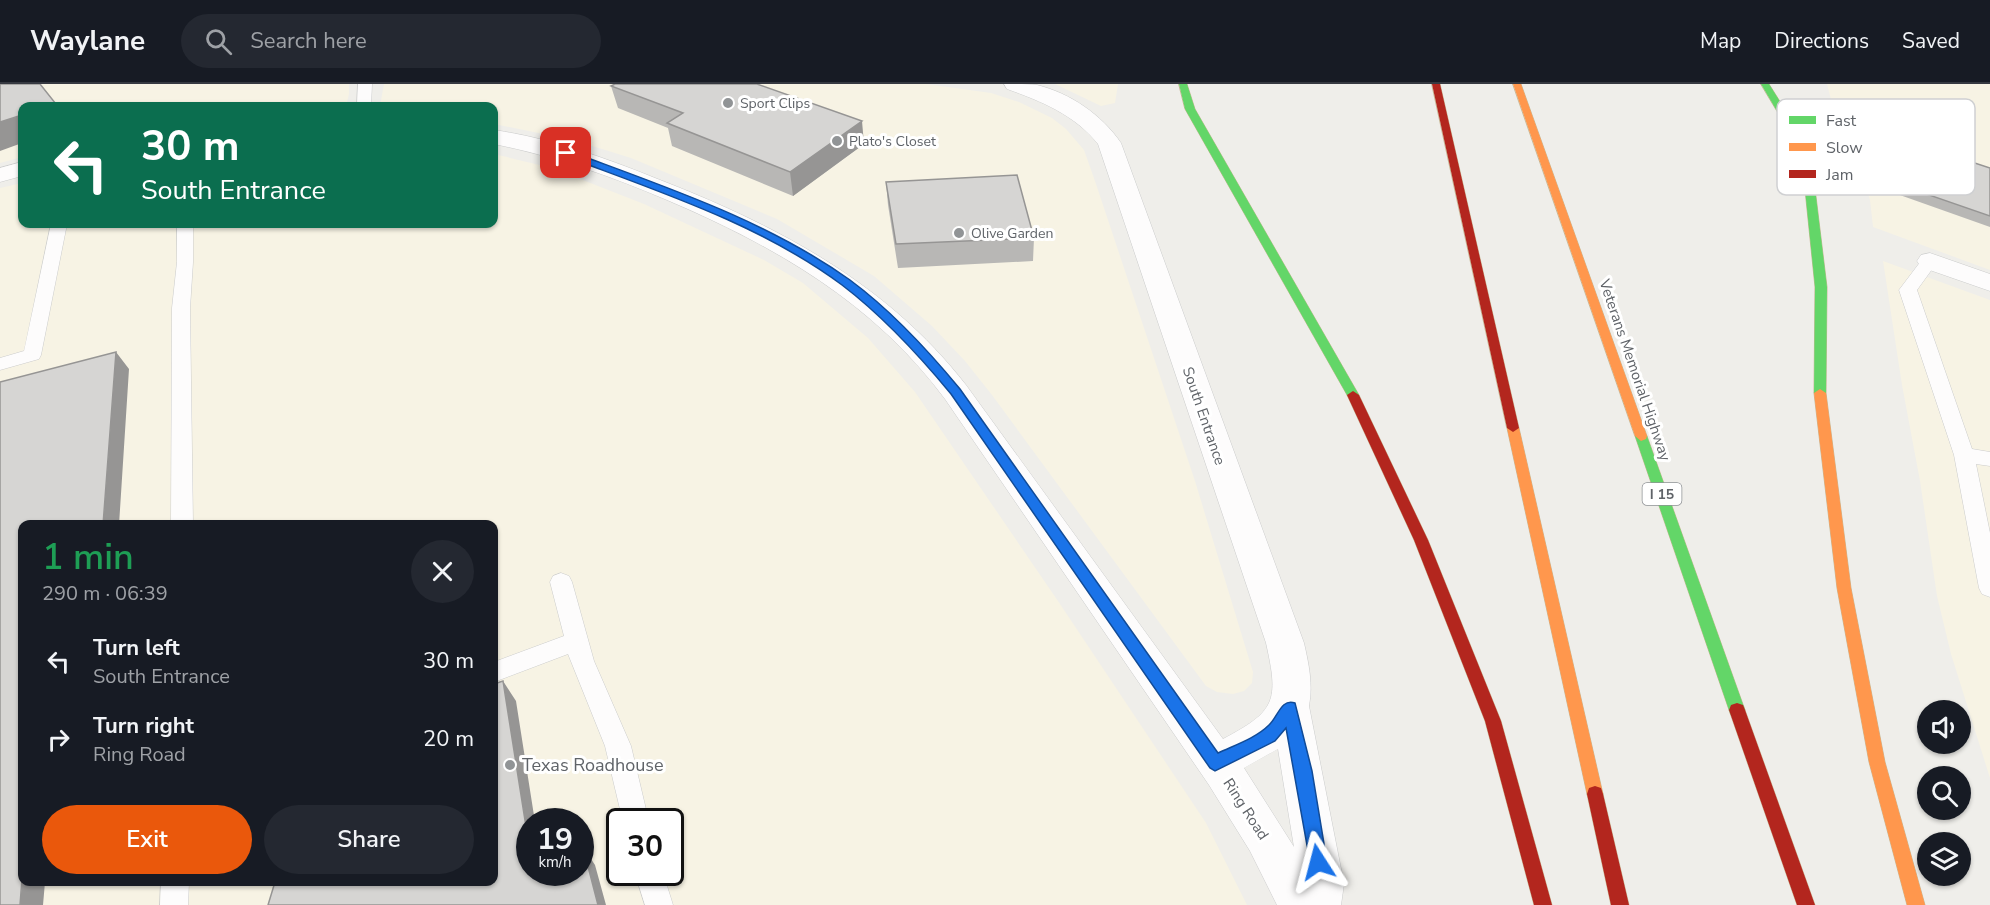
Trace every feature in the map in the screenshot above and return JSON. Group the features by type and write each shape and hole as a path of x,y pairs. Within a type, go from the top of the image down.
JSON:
{"highway":[{"path":"1183,84 1190,109 1356,400 1421,540 1493,721 1543,905"},
{"path":"1436,84 1620,905"},
{"name":"Veterans Memorial Highway","path":"1517,84 1806,905"},
{"path":"1765,84 1777,104"},
{"path":"1764,106 1777,118"},
{"path":"1811,195 1821,287 1819,388 1844,588 1877,762 1916,905"}],"street":[{"name":"South Entrance","path":"1015,84 1079,112 1104,135 1117,159 1216,451 1285,643 1293,682 1290,708"},
{"name":"Ring Road","path":"498,138 582,158 727,216 812,260 846,283 924,353 956,392 1261,830 1289,879 1300,905"},
{"path":"0,175 18,170"},
{"path":"1930,261 1990,283"},
{"path":"1215,763 1269,736 1290,708"},
{"path":"1290,708 1304,771 1322,885 1319,905"}],"lane":[{"path":"364,102 366,84"},
{"path":"0,364 32,355 58,228"},
{"path":"182,520 181,308 185,228"},
{"path":"1930,261 1908,290 1964,455 1990,588"},
{"path":"1964,455 1990,459"},
{"path":"561,582 582,660 618,746 633,808"},
{"path":"498,671 577,641"},
{"path":"174,905 175,886"},
{"path":"653,886 658,905"}],"shaded area":[{"path":"0,84 349,84 347,102 18,102 18,158 0,163"},
{"path":"384,84 926,84 991,93 1019,102 1052,118 1066,129 1084,150 1095,181 1195,481 1253,672 1252,683 1244,691 1233,694 1217,692 1206,686 965,361 932,326 874,276 777,219 631,158 573,140 498,125 498,102 381,102"},
{"path":"1055,84 1118,84 1115,103 1101,106"},
{"path":"1827,84 1990,84 1990,270 1873,227 1869,195 1975,195 1975,99 1831,99"},
{"path":"498,155 552,168 644,204 764,260 803,283 868,338 915,392 1060,604 1206,823 1247,905 0,905 0,188 18,184 18,228 498,228"},
{"path":"1883,261 1990,300 1990,778 1971,718 1971,700 1965,700 1951,654 1937,596 1920,481 1902,385"}],"building":[{"path":"0,84 40,84 54,102 18,102 18,116 0,122"},
{"path":"615,84 757,84 862,121 790,172 667,123 683,113 611,86"},
{"path":"1975,163 1990,168 1990,216 1929,195 1975,195"},
{"name":"Olive Garden","path":"1017,175 1034,238 896,244 886,182"},
{"path":"116,352 103,520 18,520 18,886 21,886 20,905 0,905 0,382"},
{"path":"503,681 523,808 516,808 516,886 593,886 598,905 268,905 274,886 498,886 498,683"}],"traffic: fast":[{"path":"1183,84 1190,109 1353,395"},
{"path":"1765,84 1777,104"},
{"path":"1811,195 1821,287 1820,393"},
{"path":"1641,436 1737,710"}],"traffic: slow":[{"path":"1517,84 1641,436"},
{"path":"1820,393 1844,588 1877,762 1916,905"},
{"path":"1513,428 1595,794"}],"traffic: jam":[{"path":"1436,84 1513,428"},
{"path":"1353,395 1421,540 1493,721 1543,905"},
{"path":"1737,710 1806,905"},
{"path":"1595,794 1620,905"}],"place":[{"name":"Sport Clips","path":"728,103"},
{"name":"Plato's Closet","path":"837,141"},
{"name":"Olive Garden","path":"959,233"},
{"name":"Texas Roadhouse","path":"510,765"}],"route":[{"path":"566,153 695,202 790,247 846,283 897,326 924,353 956,392 1077,562 1215,763 1269,736 1290,708 1304,771 1318,862"}]}
